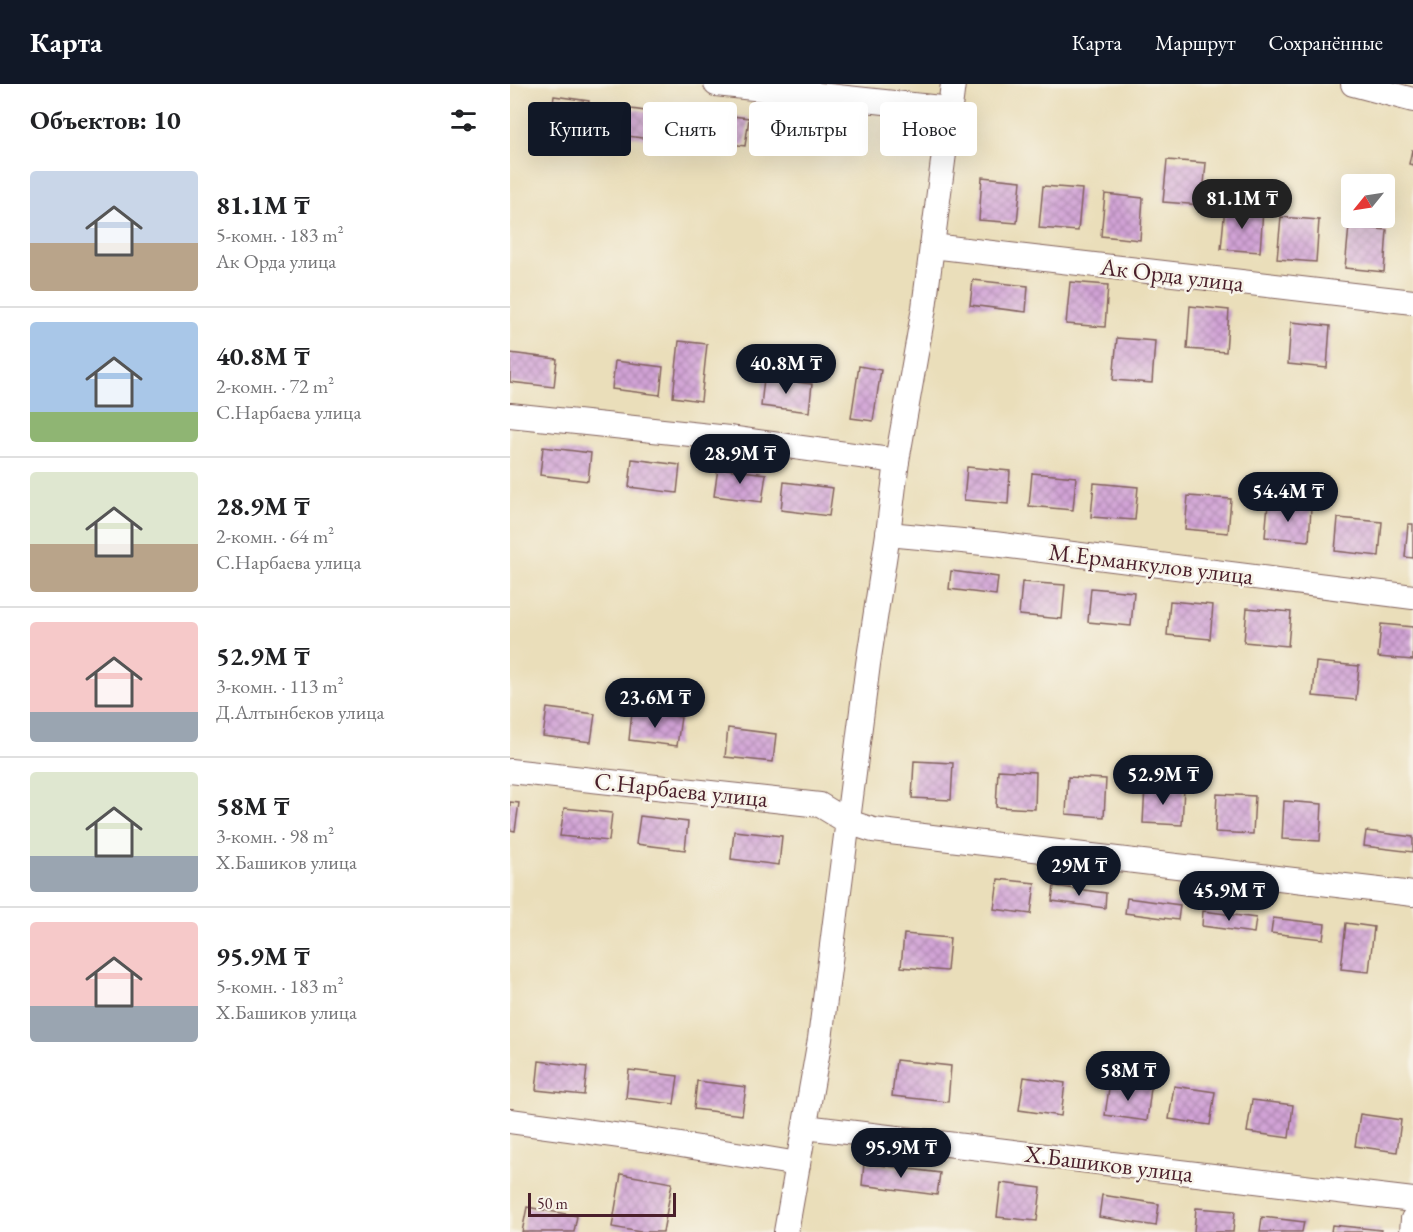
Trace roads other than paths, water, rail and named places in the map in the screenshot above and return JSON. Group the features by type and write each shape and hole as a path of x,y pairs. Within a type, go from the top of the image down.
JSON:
{"street":[{"path":"716,84 884,102"},
{"path":"951,102 953,84"},
{"path":"1353,84 1413,100"},
{"path":"786,1232 820,1039 868,664 897,461 924,308 944,156"},
{"name":"Ак Орда улица","path":"932,246 1413,302"},
{"path":"510,415 729,438 897,461"},
{"name":"М.Ерманкулов улица","path":"888,534 994,544 1413,597"},
{"name":"С.Нарбаева улица","path":"510,771 820,805 848,822 873,830 1413,894"},
{"path":"510,1121 650,1140 798,1164"},
{"name":"Х.Башиков улица","path":"805,1127 1413,1200"},
{"path":"1412,1232 1413,1219"}]}
